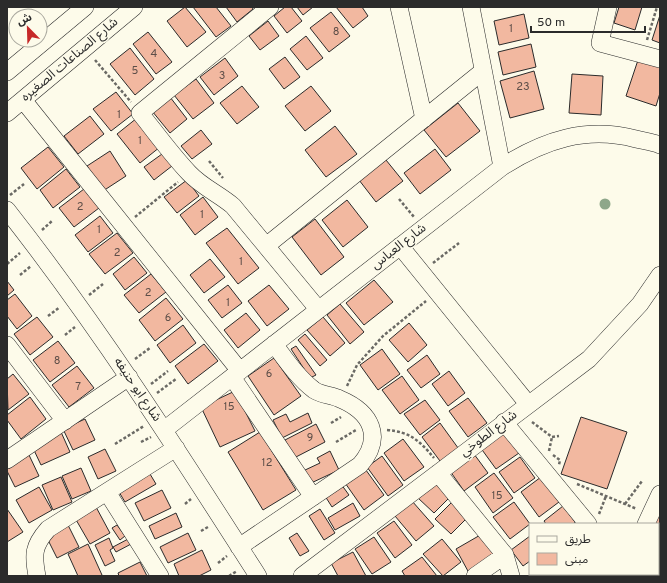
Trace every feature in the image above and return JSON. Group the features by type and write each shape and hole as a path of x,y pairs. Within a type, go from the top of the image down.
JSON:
{"street":[{"path":"7,72 85,7"},
{"name":"شارع الصناعات الصغيره","path":"7,113 134,7"},
{"path":"270,7 140,113 189,173 203,186 219,195 233,206 318,309"},
{"path":"399,7 424,119"},
{"path":"471,7 502,167"},
{"path":"608,7 600,43 660,59"},
{"path":"266,246 483,71"},
{"path":"22,100 123,226 236,374 313,497"},
{"name":"شارع العباس","path":"160,424 236,374 502,167 532,149 552,141 580,135 619,134 660,145"},
{"name":"شارع ابو حنيفه","path":"7,210 88,318 143,398 258,576"},
{"path":"400,246 525,407"},
{"name":"شارع الطوخي","path":"302,576 589,359 640,304 660,275"},
{"path":"239,547 360,465 367,456 372,445 371,428 363,413 340,399 315,391 298,376 274,344"},
{"path":"7,345 65,421"},
{"path":"7,460 129,378"},
{"path":"504,422 593,520"},
{"path":"37,576 34,560 35,548 40,538 48,529 176,448"},
{"path":"440,471 505,555 511,576"},
{"path":"107,492 160,576"},
{"path":"648,519 660,494"},
{"path":"475,576 505,555"}],"path":[{"path":"642,54 657,7"},
{"path":"84,48 140,113"},
{"path":"123,226 189,173"},
{"path":"7,197 24,184"},
{"path":"399,199 423,228"},
{"path":"421,272 459,243"},
{"path":"340,399 357,365 383,336 437,292"},
{"path":"143,398 168,372"},
{"path":"143,398 176,379"},
{"path":"525,407 530,421 552,437 559,436"},
{"path":"115,444 160,424"},
{"path":"336,442 371,428 401,431 414,437 440,471"},
{"path":"552,437 548,450 560,460 558,468"},
{"path":"625,504 642,481"},
{"path":"576,484 625,504 648,519"},
{"path":"593,520 606,496"}],"building":[{"path":"185,7 206,32 187,47 167,21"},
{"path":"193,7 216,7 231,26 216,37"},
{"path":"226,7 252,7 253,9 237,22"},
{"path":"285,7 291,7 302,21 287,33 274,16"},
{"path":"297,7 313,7 303,15"},
{"path":"336,7 362,7 368,16 353,28"},
{"path":"619,7 642,7 635,30 614,23"},
{"path":"331,12 350,36 329,52 310,28"},
{"path":"524,14 529,38 499,45 494,21"},
{"path":"660,15 660,43 652,40"},
{"path":"268,21 279,36 260,50 249,36"},
{"path":"148,32 172,62 156,74 133,44"},
{"path":"306,36 323,58 307,70 290,49"},
{"path":"531,44 536,67 503,75 498,52"},
{"path":"130,48 154,79 135,95 110,64"},
{"path":"285,57 300,77 284,89 269,69"},
{"path":"639,57 660,64 660,93 656,106 626,96"},
{"path":"225,58 238,76 214,95 200,77"},
{"path":"534,71 544,109 510,118 500,81"},
{"path":"572,74 603,76 601,115 569,113"},
{"path":"196,79 214,103 193,119 174,95"},
{"path":"242,86 259,107 237,124 220,103"},
{"path":"311,86 331,111 305,131 285,106"},
{"path":"116,92 133,114 111,131 93,109"},
{"path":"170,97 187,119 170,133 152,111"},
{"path":"458,103 480,131 446,157 424,130"},
{"path":"90,116 104,134 78,154 64,136"},
{"path":"137,118 160,147 140,163 117,134"},
{"path":"335,126 357,154 326,177 305,150"},
{"path":"201,130 212,144 192,159 181,146"},
{"path":"48,147 64,167 37,189 21,168"},
{"path":"435,149 451,170 420,194 404,173"},
{"path":"110,151 126,176 103,191 87,166"},
{"path":"162,154 172,166 154,180 144,167"},
{"path":"386,160 403,181 376,202 359,180"},
{"path":"66,169 80,187 53,208 40,190"},
{"path":"187,180 199,196 177,213 164,197"},
{"path":"84,189 99,208 74,227 59,208"},
{"path":"203,197 218,217 195,235 180,215"},
{"path":"347,200 368,227 343,247 322,220"},
{"path":"100,216 113,233 88,252 75,235"},
{"path":"315,219 344,257 321,275 292,237"},
{"path":"227,228 259,268 238,284 206,243"},
{"path":"117,233 133,253 105,274 89,254"},
{"path":"134,257 147,273 125,290 113,274"},
{"path":"210,259 225,277 204,293 190,275"},
{"path":"151,274 166,292 139,313 124,295"},
{"path":"374,280 393,302 364,325 346,303"},
{"path":"7,281 14,290 7,296"},
{"path":"228,285 242,303 222,318 208,300"},
{"path":"269,285 289,309 267,326 248,301"},
{"path":"15,294 32,316 17,329 7,316 7,300"},
{"path":"166,298 183,319 155,341 139,320"},
{"path":"340,304 364,332 350,344 327,315"},
{"path":"246,313 260,330 238,348 224,330"},
{"path":"37,317 53,337 30,355 14,334"},
{"path":"323,317 345,343 330,356 307,330"},
{"path":"409,323 427,345 408,362 389,340"},
{"path":"183,325 196,343 170,363 157,345"},
{"path":"305,334 327,360 320,366 298,340"},
{"path":"58,341 75,363 50,382 33,360"},
{"path":"204,344 218,361 188,384 175,366"},
{"path":"296,346 316,375 310,378 291,349"},
{"path":"382,349 400,374 378,390 360,365"},
{"path":"427,355 440,374 421,388 407,370"},
{"path":"274,358 301,396 274,415 248,376"},
{"path":"77,366 94,388 69,407 52,385"},
{"path":"449,371 465,393 448,406 432,384"},
{"path":"13,374 29,394 8,410 7,379"},
{"path":"402,376 419,400 400,414 382,390"},
{"path":"235,391 255,431 220,447 201,407"},
{"path":"30,397 46,419 21,439 7,420 7,415"},
{"path":"468,398 487,423 468,437 449,411"},
{"path":"425,400 440,420 420,435 404,414"},
{"path":"308,413 312,423 282,438 273,420 286,414 290,422"},
{"path":"581,417 627,432 607,489 561,474"},
{"path":"85,419 95,440 73,450 63,429"},
{"path":"440,423 461,452 443,465 422,437"},
{"path":"316,424 325,442 294,458 285,440"},
{"path":"503,431 519,453 496,469 480,447"},
{"path":"61,432 70,452 41,465 32,446"},
{"path":"260,432 296,490 263,510 228,452"},
{"path":"403,439 424,467 404,481 384,453"},
{"path":"105,449 116,471 98,479 88,457"},
{"path":"330,451 339,470 309,484 303,471 320,463 317,458"},
{"path":"474,454 488,473 464,491 450,471"},
{"path":"29,455 39,476 15,487 7,471 7,465"},
{"path":"382,456 403,485 388,496 367,467"},
{"path":"520,457 535,478 514,493 499,472"},
{"path":"363,466 384,495 364,510 343,480"},
{"path":"81,468 91,491 72,499 62,476"},
{"path":"147,469 156,484 125,502 116,487"},
{"path":"494,473 513,498 493,513 475,487"},
{"path":"61,477 72,502 53,510 42,485"},
{"path":"541,477 559,502 539,517 521,492"},
{"path":"434,482 450,497 434,513 418,498"},
{"path":"341,484 349,495 332,507 325,496"},
{"path":"39,487 52,510 29,523 16,500"},
{"path":"162,490 171,508 144,521 135,503"},
{"path":"454,500 470,515 451,534 435,519"},
{"path":"412,501 434,526 416,541 395,516"},
{"path":"514,502 529,525 510,539 493,517"},
{"path":"353,503 360,516 335,530 328,518"},
{"path":"563,506 575,522 545,523 544,521"},
{"path":"96,507 110,533 90,544 75,518"},
{"path":"7,509 23,532 7,542"},
{"path":"320,509 335,533 324,540 309,516"},
{"path":"660,511 660,528 659,523 654,523"},
{"path":"176,513 182,527 155,539 149,526"},
{"path":"394,521 412,545 395,558 377,533"},
{"path":"67,523 79,547 57,558 45,534"},
{"path":"117,525 125,536 120,540 112,528"},
{"path":"188,533 196,550 168,563 160,547"},
{"path":"297,533 309,551 300,556 289,538"},
{"path":"482,534 496,558 469,573 456,549"},
{"path":"374,537 391,562 372,574 355,549"},
{"path":"529,537 529,562 523,566 511,550"},
{"path":"109,538 113,548 110,550 115,561 105,566 95,545"},
{"path":"130,538 133,543 116,552 113,547"},
{"path":"659,538 660,539 659,566"},
{"path":"442,539 461,562 443,576 423,554"},
{"path":"88,544 102,575 78,576 68,554"},
{"path":"202,550 211,570 199,576 179,576 174,564"},
{"path":"353,552 366,576 338,576 331,563"},
{"path":"422,557 437,576 405,576 402,571"},
{"path":"140,562 147,576 119,576 118,573"},
{"path":"659,573 660,576 630,576 659,575"},
{"path":"536,575 565,575 564,576 535,576"}]}
